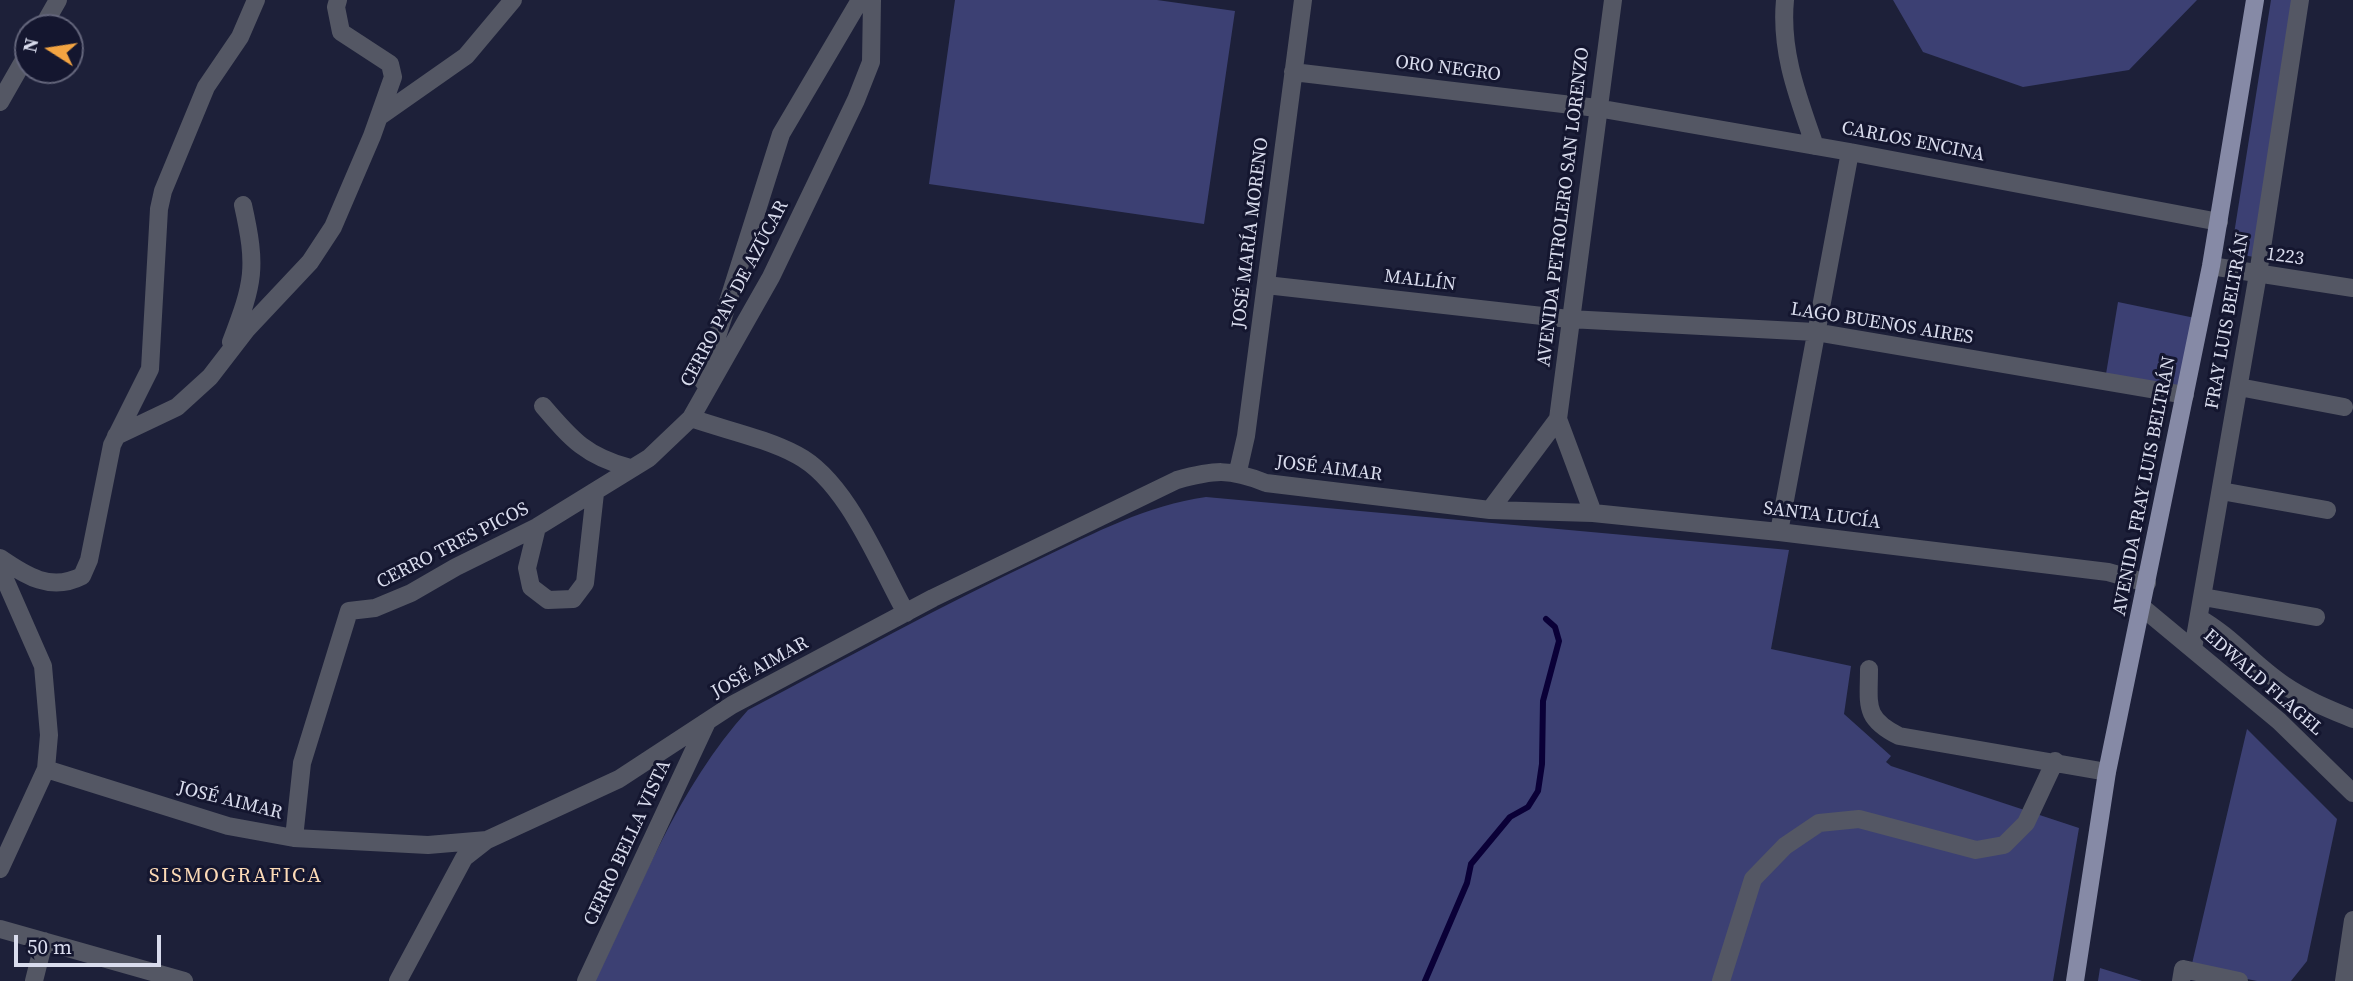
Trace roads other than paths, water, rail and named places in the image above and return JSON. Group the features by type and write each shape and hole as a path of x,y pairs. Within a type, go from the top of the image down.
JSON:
{"main road":[{"name":"AVENIDA FRAY LUIS BELTRÁN","path":"2076,981 2108,772 2211,266 2255,0"}],"street":[{"path":"0,558 25,576 48,583 70,582 82,576 89,560 116,436 135,404 150,369 159,209 163,191 206,87 240,37 256,0"},
{"path":"116,436 177,407 210,377 226,355 310,262 333,227 393,77 390,64 341,32 336,7 338,0"},
{"path":"379,117 466,56 513,0"},
{"name":"CERRO PAN DE AZÚCAR","path":"691,418 741,269 781,134 860,0"},
{"name":"CERRO PAN DE AZÚCAR","path":"691,418 771,277 856,100 871,62 872,0"},
{"name":"JOSÉ MARÍA MORENO","path":"1238,471 1246,436 1303,0"},
{"name":"AVENIDA PETROLERO SAN LORENZO","path":"1593,513 1558,419 1612,0"},
{"path":"1785,0 1784,37 1790,76 1815,146"},
{"name":"FRAY LUIS BELTRÁN","path":"2193,649 2258,275 2300,0"},
{"name":"ORO NEGRO","path":"1293,72 1597,108"},
{"path":"0,102 14,78"},
{"name":"CARLOS ENCINA","path":"1597,108 1850,152 2219,222"},
{"path":"1779,532 1850,152"},
{"path":"226,355 251,289 252,246 243,205"},
{"name":"1223","path":"2211,266 2353,288"},
{"name":"MALLÍN","path":"1266,285 1569,319"},
{"name":"LAGO BUENOS AIRES","path":"1569,319 1815,332 2185,395"},
{"path":"2239,387 2344,407"},
{"path":"543,406 568,436 598,459 630,468"},
{"path":"691,418 798,455 824,476 846,504 906,613"},
{"name":"CERRO TRES PICOS","path":"293,838 302,763 349,611 375,608 411,593 456,566 537,527 649,458 691,418"},
{"path":"1490,510 1558,419"},
{"name":"JOSÉ AIMAR","path":"46,769 228,826 293,838 428,845 487,840 619,779 706,722 906,613 1177,480 1203,473 1238,471 1266,483 1490,510"},
{"path":"2221,491 2327,510"},
{"path":"537,527 527,568 531,587 548,600 573,599 585,583 595,493"},
{"name":"SANTA LUCÍA","path":"1490,510 1593,513 1779,532 2108,572 2147,583"},
{"path":"0,568 43,666 48,735 46,769 0,869"},
{"path":"2203,597 2316,617"},
{"name":"EDWALD FLAGEL","path":"2143,608 2279,721 2353,793"},
{"name":"EDWALD FLAGEL","path":"2199,618 2221,631 2284,685 2318,705 2350,718"},
{"path":"1869,669 1869,712 1879,726 1899,736 2108,772"},
{"path":"2350,718 2353,699"},
{"name":"CERRO BELLA VISTA","path":"586,981 706,722"},
{"path":"1721,981 1753,879 1785,846 1819,823 1859,819 1976,850 2004,845 2026,823 2055,761"},
{"path":"398,981 412,950 464,858 487,840"},
{"path":"2344,981 2353,920"},
{"path":"0,929 184,981"},
{"path":"34,981 44,941"},
{"path":"2182,975 2239,981"}],"waterway":[{"path":"1425,981 1467,883 1471,864 1510,817 1528,807 1538,791 1542,764 1543,701 1559,641 1555,627 1546,619"}],"district":[{"name":"SISMOGRAFICA","path":"236,877"}]}
